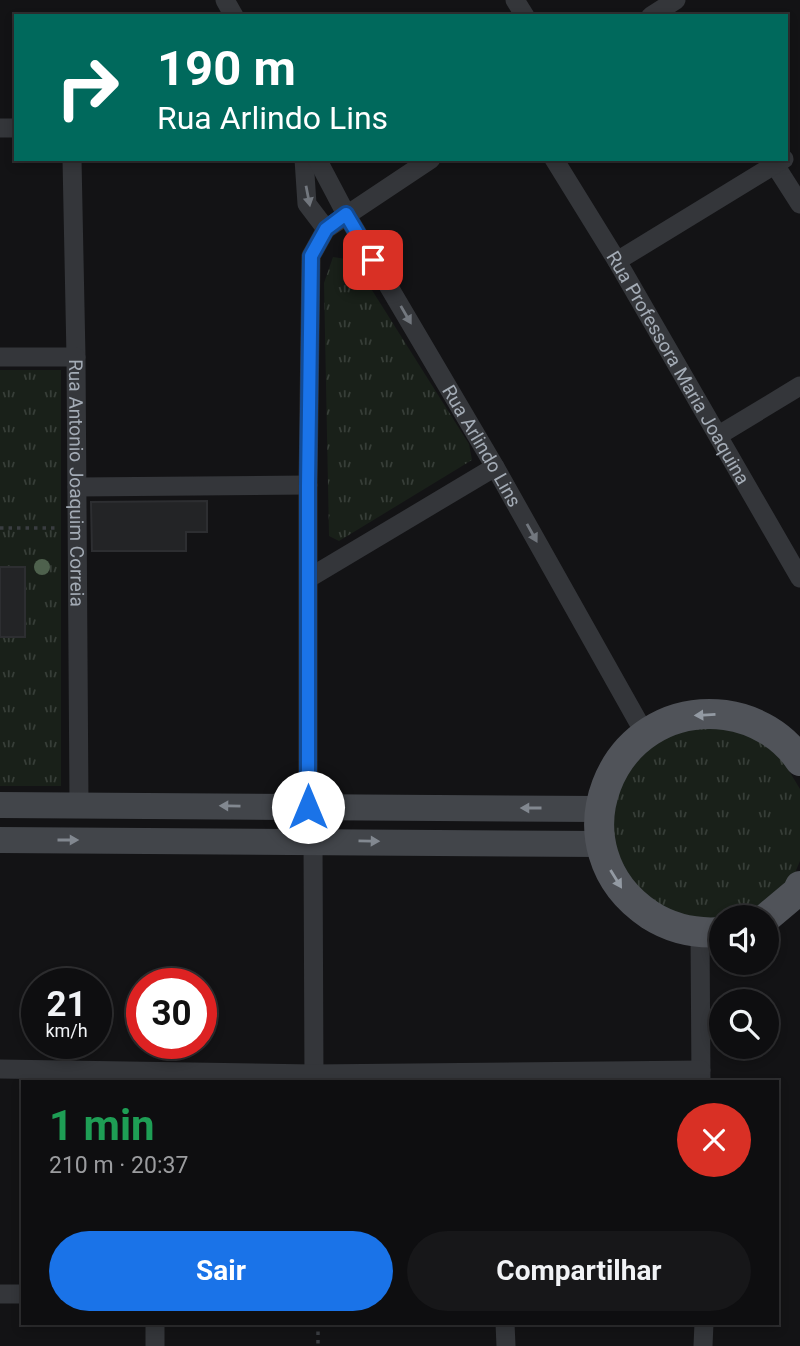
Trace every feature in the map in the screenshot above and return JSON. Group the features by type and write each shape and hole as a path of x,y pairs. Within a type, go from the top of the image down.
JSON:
{"main road":[{"path":"709,933 666,925 636,905 613,878 601,844 599,808 607,779 623,754 645,734 674,719 706,713 740,717 770,730 798,752"},
{"path":"0,805 599,808"},
{"path":"0,840 601,844"},
{"path":"779,907 797,892 800,886"}],"street":[{"path":"654,14 676,0"},
{"name":"Rua Antonio Joaquim Correia","path":"72,161 79,805"},
{"path":"304,161 307,204 326,229"},
{"name":"Rua Arlindo Lins","path":"318,161 645,734"},
{"path":"308,807 311,256 326,229 428,161"},
{"name":"Rua Professora Maria Joaquina","path":"555,161 617,261 800,578"},
{"path":"617,261 782,161 800,204"},
{"path":"0,357 76,357"},
{"path":"719,435 800,386"},
{"path":"309,578 495,467"},
{"path":"77,487 308,485"},
{"path":"313,841 314,1078"},
{"path":"0,1069 314,1078 701,1076 709,962"},
{"path":"0,1294 21,1294"},
{"path":"155,1325 155,1346"},
{"path":"506,1325 506,1346"},
{"path":"703,1346 704,1325"}],"path":[{"path":"0,528 77,528"},
{"path":"318,1325 318,1346"}],"green space":[{"path":"333,257 353,260 469,444 472,460 339,541 329,536 324,283"},
{"path":"0,370 61,370 61,786 0,786"},
{"path":"720,725 753,736 780,756 800,789 800,861 791,882 768,905 709,905 709,921 644,906 608,852 612,787 629,759 686,726"}],"building":[{"path":"207,501 207,532 186,532 186,551 92,551 91,502"},
{"path":"0,567 25,567 25,637 0,637"}],"route":[{"path":"308,807 311,256 326,229 346,214 373,260"}]}
